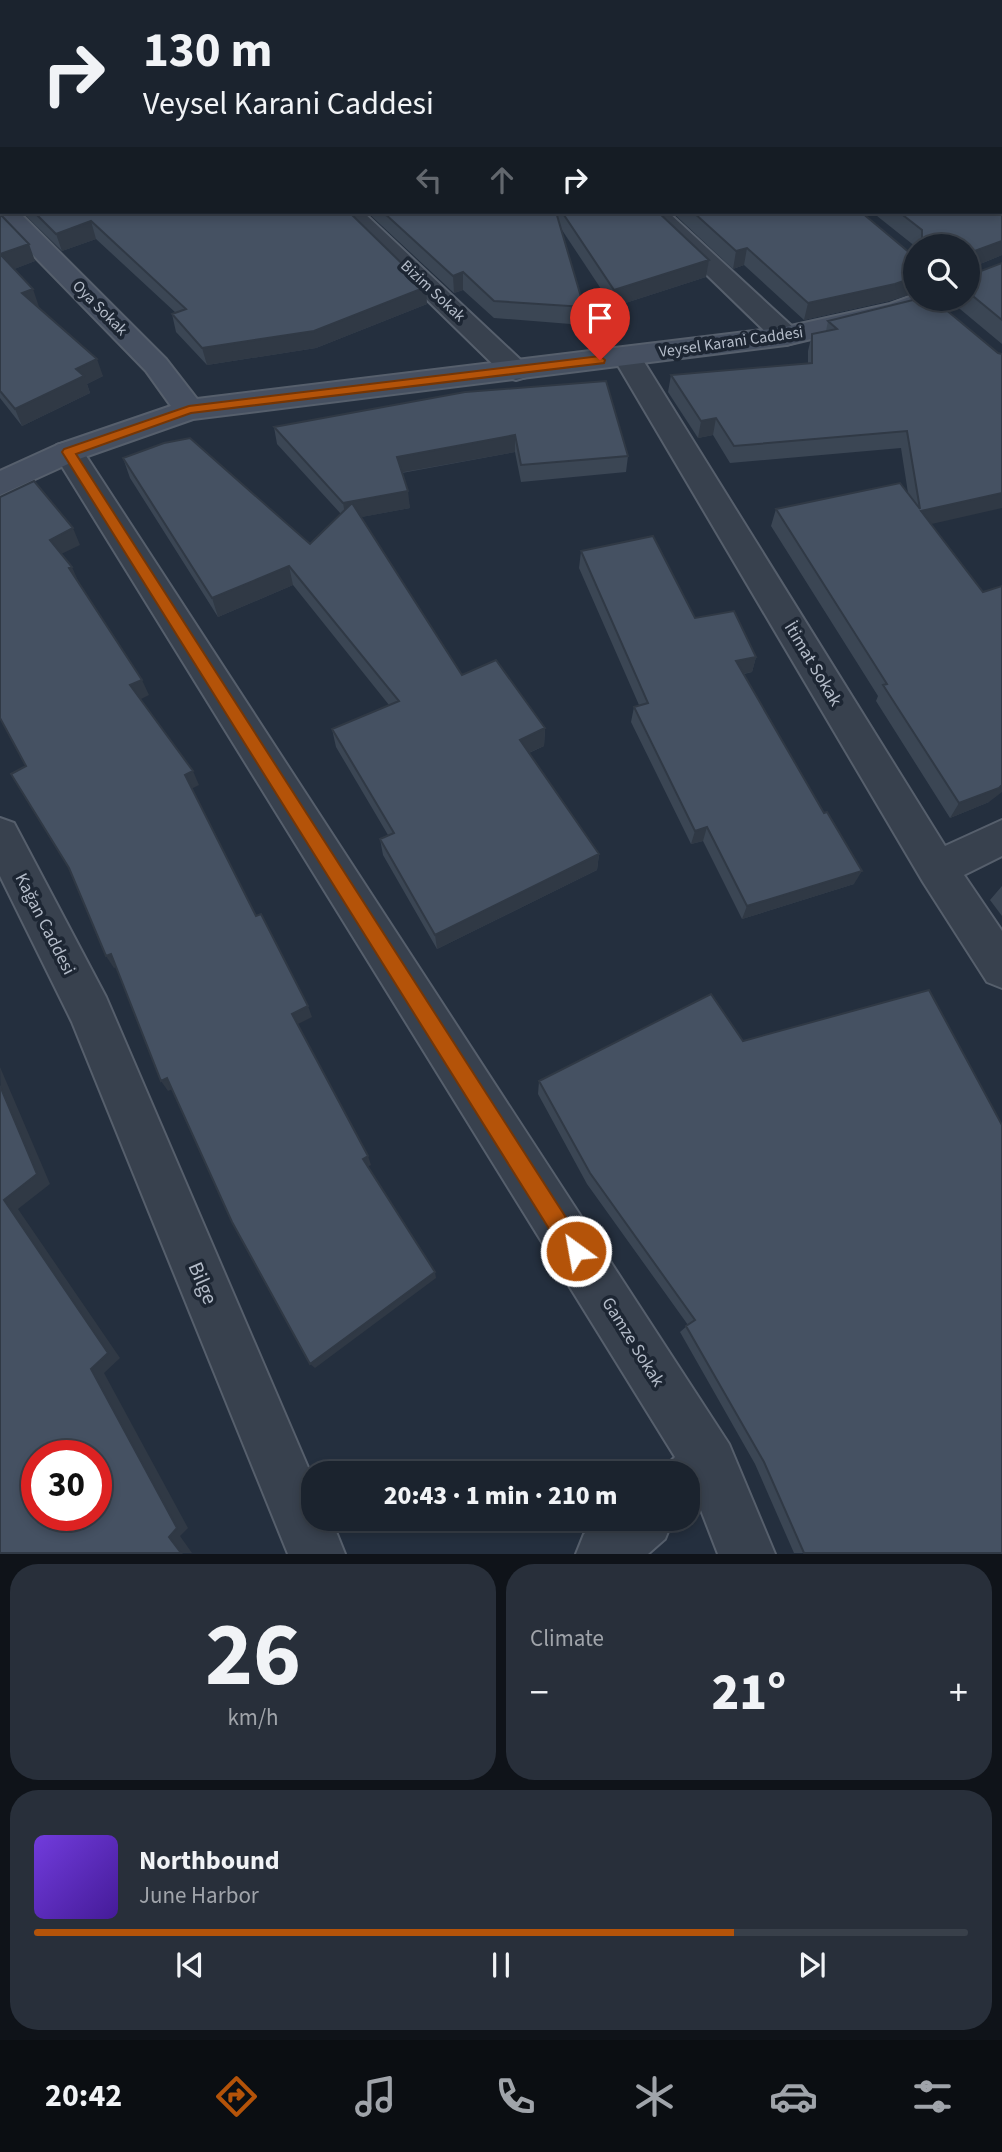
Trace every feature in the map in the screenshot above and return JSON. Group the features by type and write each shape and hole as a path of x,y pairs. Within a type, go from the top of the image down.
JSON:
{"main road":[{"name":"Oya Sokak","path":"7,214 156,365 189,410"},
{"name":"Veysel Karani Caddesi","path":"0,484 68,452 189,410 786,336 910,311"}],"street":[{"name":"Bizim Sokak","path":"351,214 516,371"},
{"path":"656,214 786,336"},
{"name":"İtimat Sokak","path":"627,357 937,869 1002,968"},
{"name":"Gamze Sokak","path":"68,452 692,1461"},
{"name":"Kağan Caddesi","path":"0,835 90,1012"},
{"path":"937,869 1002,838"},
{"name":"Bilge","path":"90,1012 317,1553"},
{"name":"Gamze Sokak","path":"700,1474 747,1553"},
{"path":"604,1553 631,1531"}],"building":[{"path":"0,214 29,244 0,254"},
{"path":"36,214 351,214 426,287 314,331 202,348 172,314 186,309 91,221 56,234"},
{"path":"385,214 557,214 584,307 494,301 463,272 453,276"},
{"path":"563,214 660,214 709,260 614,290"},
{"path":"695,214 863,214 903,247 903,281 808,303 747,248 736,251"},
{"path":"902,214 1002,214 1002,241 980,249 980,234 922,234 922,230"},
{"path":"0,254 33,289 22,293 97,359 76,369 84,376 15,409 0,391"},
{"path":"1002,263 1002,320 980,302 980,271"},
{"path":"903,302 903,311 947,311 1002,354 1002,493 921,511 983,592 1002,586 1002,785 959,803 883,685 887,684 776,509 900,483 920,509 907,431 734,446 716,418 701,421 671,375 812,363 812,334 837,329 828,321"},
{"path":"606,381 628,456 521,465 515,435 397,457 408,491 343,503 274,427 465,392"},
{"path":"190,438 310,544 352,503 462,675 496,660 545,728 520,740 599,854 435,935 380,839 394,833 332,729 399,701 289,566 212,598 123,458 164,443"},
{"path":"34,481 73,528 50,540 72,567 69,568 142,680 130,685 193,771 185,775 256,916 261,914 308,1006 292,1014 368,1156 363,1159 435,1272 310,1364 232,1222 167,1078 161,1081 111,954 106,956 69,868 11,774 26,766 0,718 0,497"},
{"path":"653,536 695,618 734,611 756,657 736,661 824,813 827,812 862,871 747,906 707,827 695,831 634,707 648,703 581,551"},
{"path":"929,990 1002,1125 1002,1553 804,1553 764,1462 686,1326 695,1320 590,1173 539,1081 711,994 743,1041"},
{"path":"0,1086 37,1174 4,1200 108,1353 91,1369 177,1528 169,1537 181,1553 0,1553"}],"route":[{"path":"576,1251 68,452 189,410 600,360"}]}
